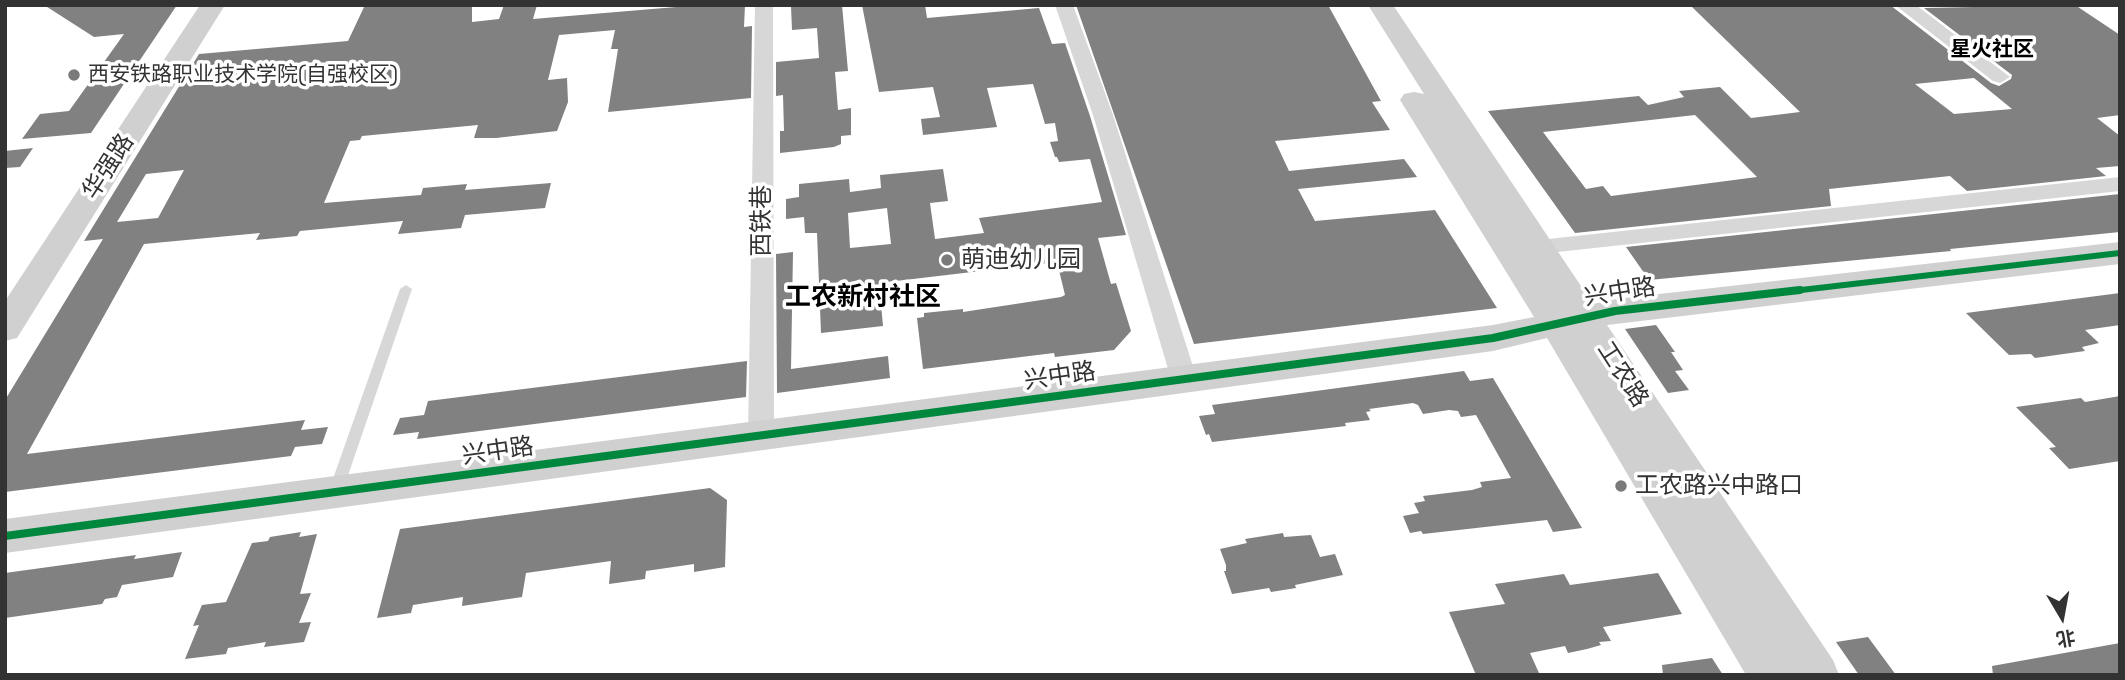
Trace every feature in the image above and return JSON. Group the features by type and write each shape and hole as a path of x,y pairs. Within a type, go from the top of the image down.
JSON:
{"main road":[{"name":"华强路","path":"5,298 197,5"},
{"name":"华强路","path":"5,329 213,5"},
{"name":"工农路","path":"1354,5 1817,675"},
{"name":"工农路","path":"1380,5 1539,247 1571,321 1770,675"},
{"name":"兴中路","path":"5,536 1493,338 1615,311 2120,253"}],"street":[{"name":"西铁巷","path":"761,436 764,5"},
{"path":"1065,5 1103,115 1184,379"},
{"path":"1904,5 2000,77"},
{"path":"1539,247 2120,184"}],"lane":[{"path":"335,494 406,289"}],"building":[{"path":"44,5 177,5 91,133 22,139 40,114 69,111 124,34 94,37"},
{"path":"365,5 472,5 472,22 499,19 504,5 537,5 533,19 700,5 745,5 744,27 752,26 751,98 608,112 618,49 611,49 615,30 559,35 548,80 567,78 568,102 557,131 474,138 478,125 362,136 360,140 350,141 324,203 421,195 423,188 467,184 465,190 551,183 545,208 465,215 461,228 398,234 403,221 300,231 297,236 256,240 260,233 144,244 27,454 305,420 301,430 328,427 322,444 295,447 291,456 5,492 5,400 103,239 84,241 199,54 348,41","holes":["184,170 158,218 117,222 146,174"]},
{"path":"842,5 848,71 835,72 838,110 851,108 851,135 841,136 841,144 834,147 780,153 780,131 784,131 783,95 776,96 776,62 819,58 817,28 792,30 791,6"},
{"path":"862,5 925,5 927,18 1039,8 1052,44 1065,43 1126,235 1098,238 1111,284 1116,283 1131,331 1114,350 1055,357 1054,353 923,369 917,318 924,317 924,313 963,309 963,312 1061,297 1065,295 1057,262 879,283 883,326 821,333 817,233 805,233 804,217 786,219 786,199 799,197 799,184 849,179 850,192 881,188 880,175 943,169 948,201 930,203 935,239 984,233 979,218 1102,202 1090,159 1059,162 1055,157 1050,142 1058,141 1055,123 1045,124 1033,84 987,88 997,127 923,135 921,119 940,117 933,87 879,92","holes":["887,208 891,244 850,248 848,213"]},
{"path":"1076,5 1328,5 1381,101 1372,102 1390,130 1275,141 1289,171 1404,159 1417,177 1298,189 1315,221 1435,210 1497,308 1194,344"},
{"path":"1890,5 1991,83 1999,86 2011,79 2012,75 1924,8 2075,5 2120,35 2120,115 2097,118 2120,136 2120,166 2096,168 2106,176 1967,191 1950,176 1829,189 1831,206 1575,233 1488,111 1639,96 1648,105 1684,97 1679,91 1720,87 1751,118 1800,112 1692,7","holes":["1974,78 2012,109 1954,114 1915,84","1695,115 1757,177 1611,196 1603,186 1586,189 1543,132"]},
{"path":"33,148 20,167 5,168 5,151"},
{"path":"2120,194 2120,232 1950,249 1951,251 1649,280 1626,247"},
{"path":"793,252 791,369 888,356 890,378 777,393 776,254"},
{"path":"2120,293 2120,325 2085,330 2099,343 2082,347 2085,351 2035,358 2031,354 2009,355 1966,313"},
{"path":"1656,325 1675,352 1671,352 1683,370 1675,371 1689,390 1668,393 1625,329"},
{"path":"747,361 746,397 417,439 419,432 393,435 400,418 424,415 428,401"},
{"path":"1464,371 1470,381 1493,378 1582,528 1553,532 1547,520 1423,534 1421,531 1410,533 1403,516 1419,513 1414,503 1425,501 1423,496 1472,490 1482,487 1480,482 1511,478 1476,415 1461,417 1458,411 1449,410 1423,414 1418,405 1413,403 1369,409 1371,411 1366,412 1370,420 1345,423 1346,426 1212,442 1209,434 1206,435 1199,416 1215,414 1212,405"},
{"path":"2120,396 2120,461 2069,469 2049,448 2056,447 2016,407 2081,398 2085,402"},
{"path":"710,488 727,500 725,567 694,572 694,564 646,571 645,579 609,584 611,561 526,573 522,597 462,606 463,597 413,605 411,613 377,618 400,529"},
{"path":"301,532 299,537 317,534 300,594 311,593 299,623 311,622 304,642 264,647 266,642 228,648 226,654 185,659 199,625 193,626 202,605 226,602 252,543"},
{"path":"1283,533 1284,537 1311,535 1320,557 1335,554 1343,575 1295,585 1296,588 1271,592 1269,588 1232,594 1220,549 1247,543 1245,539"},
{"path":"182,552 173,577 122,585 117,597 105,599 102,604 5,618 5,573 136,555 134,559"},
{"path":"1658,573 1682,614 1603,627 1611,641 1599,642 1601,645 1587,649 1568,653 1565,646 1530,653 1539,673 1476,675 1449,612 1505,604 1495,584 1564,574 1570,585"},
{"path":"1868,637 1896,675 1859,675 1836,642"},
{"path":"2120,643 2120,675 1993,675 1992,666"},
{"path":"1712,658 1723,675 1663,675 1662,665"}],"cycle path":[{"path":"5,536 1493,338 1615,311 2120,253"}],"place":[{"name":"西安铁路职业技术学院(自强校区)","path":"74,75"},
{"name":"萌迪幼儿园","path":"947,260"},
{"name":"工农路兴中路口","path":"1621,486"}],"district":[{"name":"星火社区","path":"1992,50"},
{"name":"工农新村社区","path":"863,298"}]}
